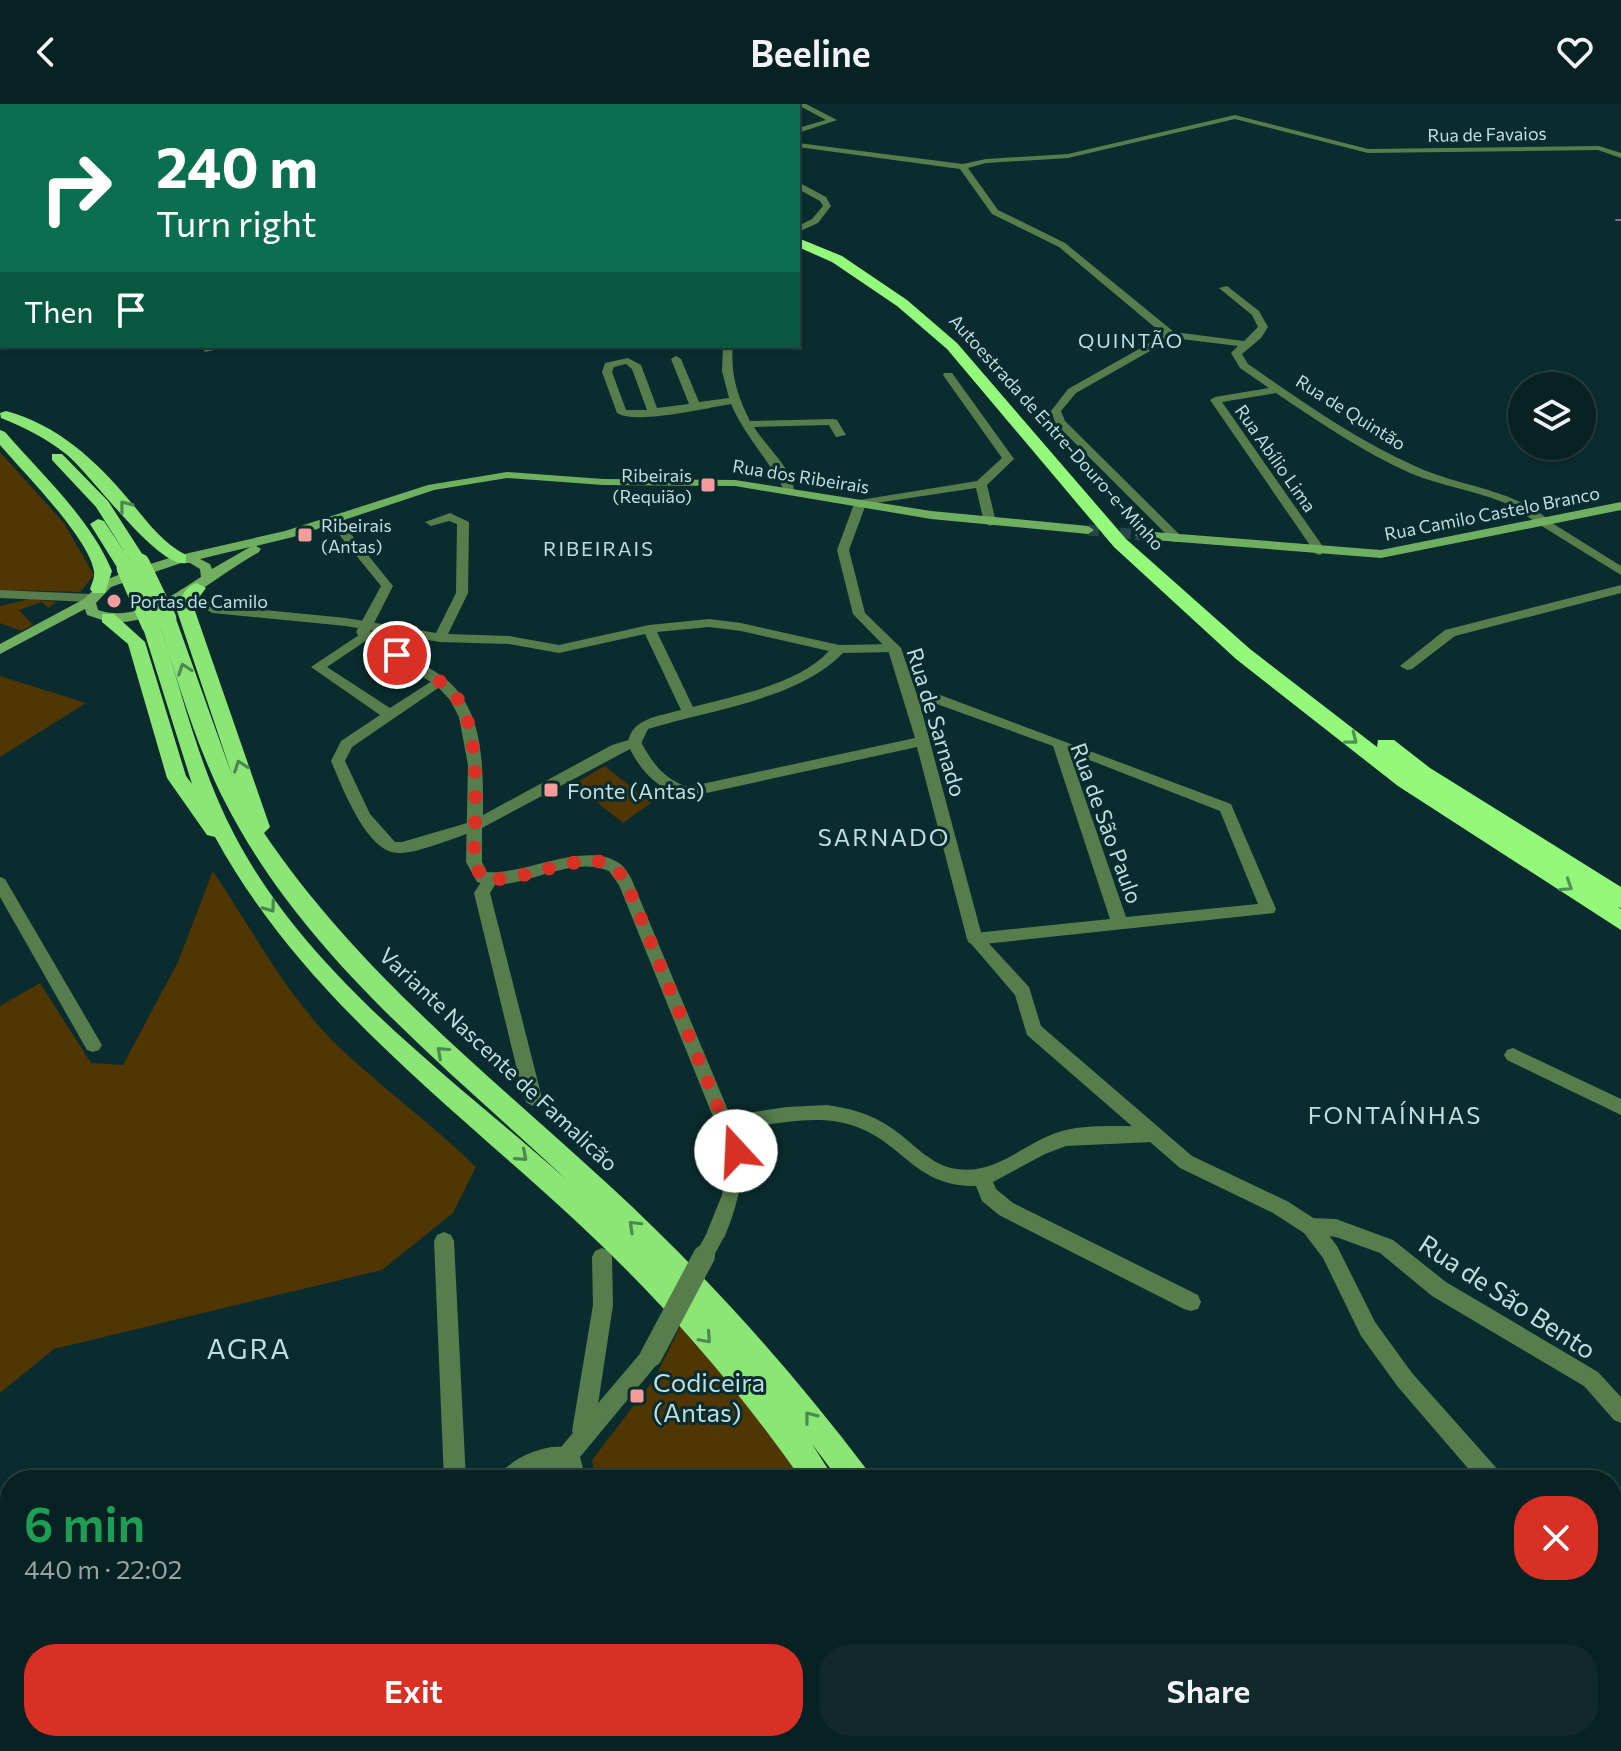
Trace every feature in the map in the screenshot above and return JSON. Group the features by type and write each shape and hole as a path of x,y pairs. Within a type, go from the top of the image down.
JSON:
{"highway":[{"name":"Autoestrada de Entre-Douro-e-Minho","path":"804,228 913,297 966,342 1136,540 1256,647 1422,773 1621,899"},
{"name":"Autoestrada de Entre-Douro-e-Minho","path":"800,243 837,259 889,294 952,346 1120,543 1243,654 1406,781 1621,921"},
{"path":"2,423 36,426 70,448 124,504 153,543 181,559"},
{"path":"2,423 103,570 93,596"},
{"name":"Variante Nascente de Famalicão","path":"2,423 72,491 133,566 229,791 274,866 343,954 409,1022 612,1204 718,1310 776,1373 849,1470"},
{"path":"202,582 188,600 186,611 274,866"},
{"path":"106,618 136,642 181,787 211,827 227,842"},
{"name":"Variante Nascente de Famalicão","path":"159,622 208,798 227,842 272,911 345,995 636,1262 760,1398 813,1470"}],"main road":[{"name":"Rua dos Ribeirais","path":"289,534 432,487 507,475 603,482 726,482 990,522 1088,530"},
{"name":"Rua Camilo Castelo Branco","path":"1178,539 1320,551 1392,553 1621,506"},
{"path":"7,647 146,568 289,534"},
{"path":"7,647 76,621 137,614 202,582 240,555 289,534"},
{"path":"1141,535 1178,539"},
{"path":"181,559 201,562 206,567 202,582"},
{"path":"93,596 92,612 106,618"}],"street":[{"path":"800,104 833,120 800,130"},
{"name":"Rua de Favaios","path":"800,145 963,167 986,161 1068,156 1235,117 1368,151 1607,148 1621,156"},
{"path":"963,167 995,212 1062,245 1171,335 1244,344 1257,336 1262,324 1256,313 1224,288"},
{"path":"800,186 823,199 827,206 804,228"},
{"path":"1171,335 1072,391 1056,411 1060,422 1178,539"},
{"name":"Rua de Quintão","path":"1244,344 1236,353 1238,358 1280,389 1399,463 1429,477 1526,507 1621,571"},
{"path":"728,348 725,372 737,400 759,444 786,476 790,492"},
{"path":"676,359 695,406"},
{"path":"653,412 637,367 628,361 609,365 607,372 619,410 628,414 653,412 737,400"},
{"path":"860,504 981,484 1008,459 980,415 948,375"},
{"name":"Rua Abílio Lima","path":"1280,389 1215,400 1320,551"},
{"path":"748,424 833,422 840,435"},
{"path":"981,484 990,522"},
{"name":"Rua de Sarnado","path":"860,504 843,550 859,614 894,648 912,701 975,939 1023,992 1033,1030 1152,1134 1186,1162 1280,1207 1311,1227"},
{"path":"431,522 450,517 463,522 462,593 440,638"},
{"path":"334,521 387,586 365,631 318,667 390,715"},
{"path":"1407,666 1450,633 1621,589"},
{"path":"0,594 93,596"},
{"path":"212,609 365,631 509,640 559,649 649,629 695,624 741,627 839,649 894,648"},
{"path":"649,629 688,711"},
{"path":"365,631 440,682 461,703 474,741 474,862 482,878 490,880 595,862 615,867 626,882 728,1124 736,1151 736,1173 717,1232 651,1356 608,1410 583,1431 566,1459"},
{"path":"839,649 832,660 799,678 643,726 636,735 635,743 662,783 672,790 688,792 921,741"},
{"path":"440,682 339,753 338,761 351,794 364,817 385,843 402,848 474,826 617,748 635,743"},
{"name":"Rua de São Paulo","path":"912,701 935,698 1059,743 1120,924 975,939"},
{"path":"1059,743 1226,808 1268,909 1120,924"},
{"path":"490,880 482,893 533,1098"},
{"path":"0,883 93,1045"},
{"path":"1513,1055 1621,1107"},
{"path":"728,1124 808,1112 848,1114 881,1131 923,1165 956,1178 989,1178 1064,1138 1152,1134"},
{"path":"982,1178 989,1195 1006,1209 1191,1302"},
{"path":"1311,1227 1330,1252 1377,1342 1484,1470"},
{"name":"Rua de São Bento","path":"1311,1227 1336,1228 1386,1246 1439,1289 1591,1379 1621,1413"},
{"path":"444,1241 455,1470"},
{"path":"583,1431 603,1305 602,1257"},
{"path":"524,1470 544,1458 557,1456 566,1459 574,1470"}],"shaded area":[{"path":"0,452 64,523 94,575 80,592 0,590"},
{"path":"30,599 57,602 48,608 42,602 19,610 33,625 21,631 0,623 0,606"},
{"path":"0,676 86,703 0,757"},
{"path":"605,766 651,803 623,823 574,784"},
{"path":"213,871 288,987 323,1030 358,1065 476,1167 453,1213 382,1270 54,1349 0,1393 0,1006 40,983 91,1063 123,1065 178,962"},
{"path":"681,1325 718,1365 797,1470 594,1470 592,1460 655,1378"}],"waterway":[{"path":"1616,220 1621,220"}],"tunnel":[{"path":"1088,530 1141,535"}],"place":[{"name":"Ribeirais (Requião)","path":"708,485"},
{"name":"Ribeirais (Antas)","path":"305,535"},
{"name":"Portas de Camilo","path":"114,601"},
{"name":"Fonte (Antas)","path":"551,790"},
{"name":"Codiceira (Antas)","path":"637,1396"}],"district":[{"name":"QUINTÃO","path":"1131,340"},
{"name":"RIBEIRAIS","path":"599,548"},
{"name":"SARNADO","path":"884,836"},
{"name":"FONTAÍNHAS","path":"1395,1114"},
{"name":"AGRA","path":"249,1348"}],"route":[{"path":"397,655 452,691 468,721 474,741 474,862 482,878 502,880 595,862 615,867 626,882 684,1028 728,1124 736,1151"}]}
